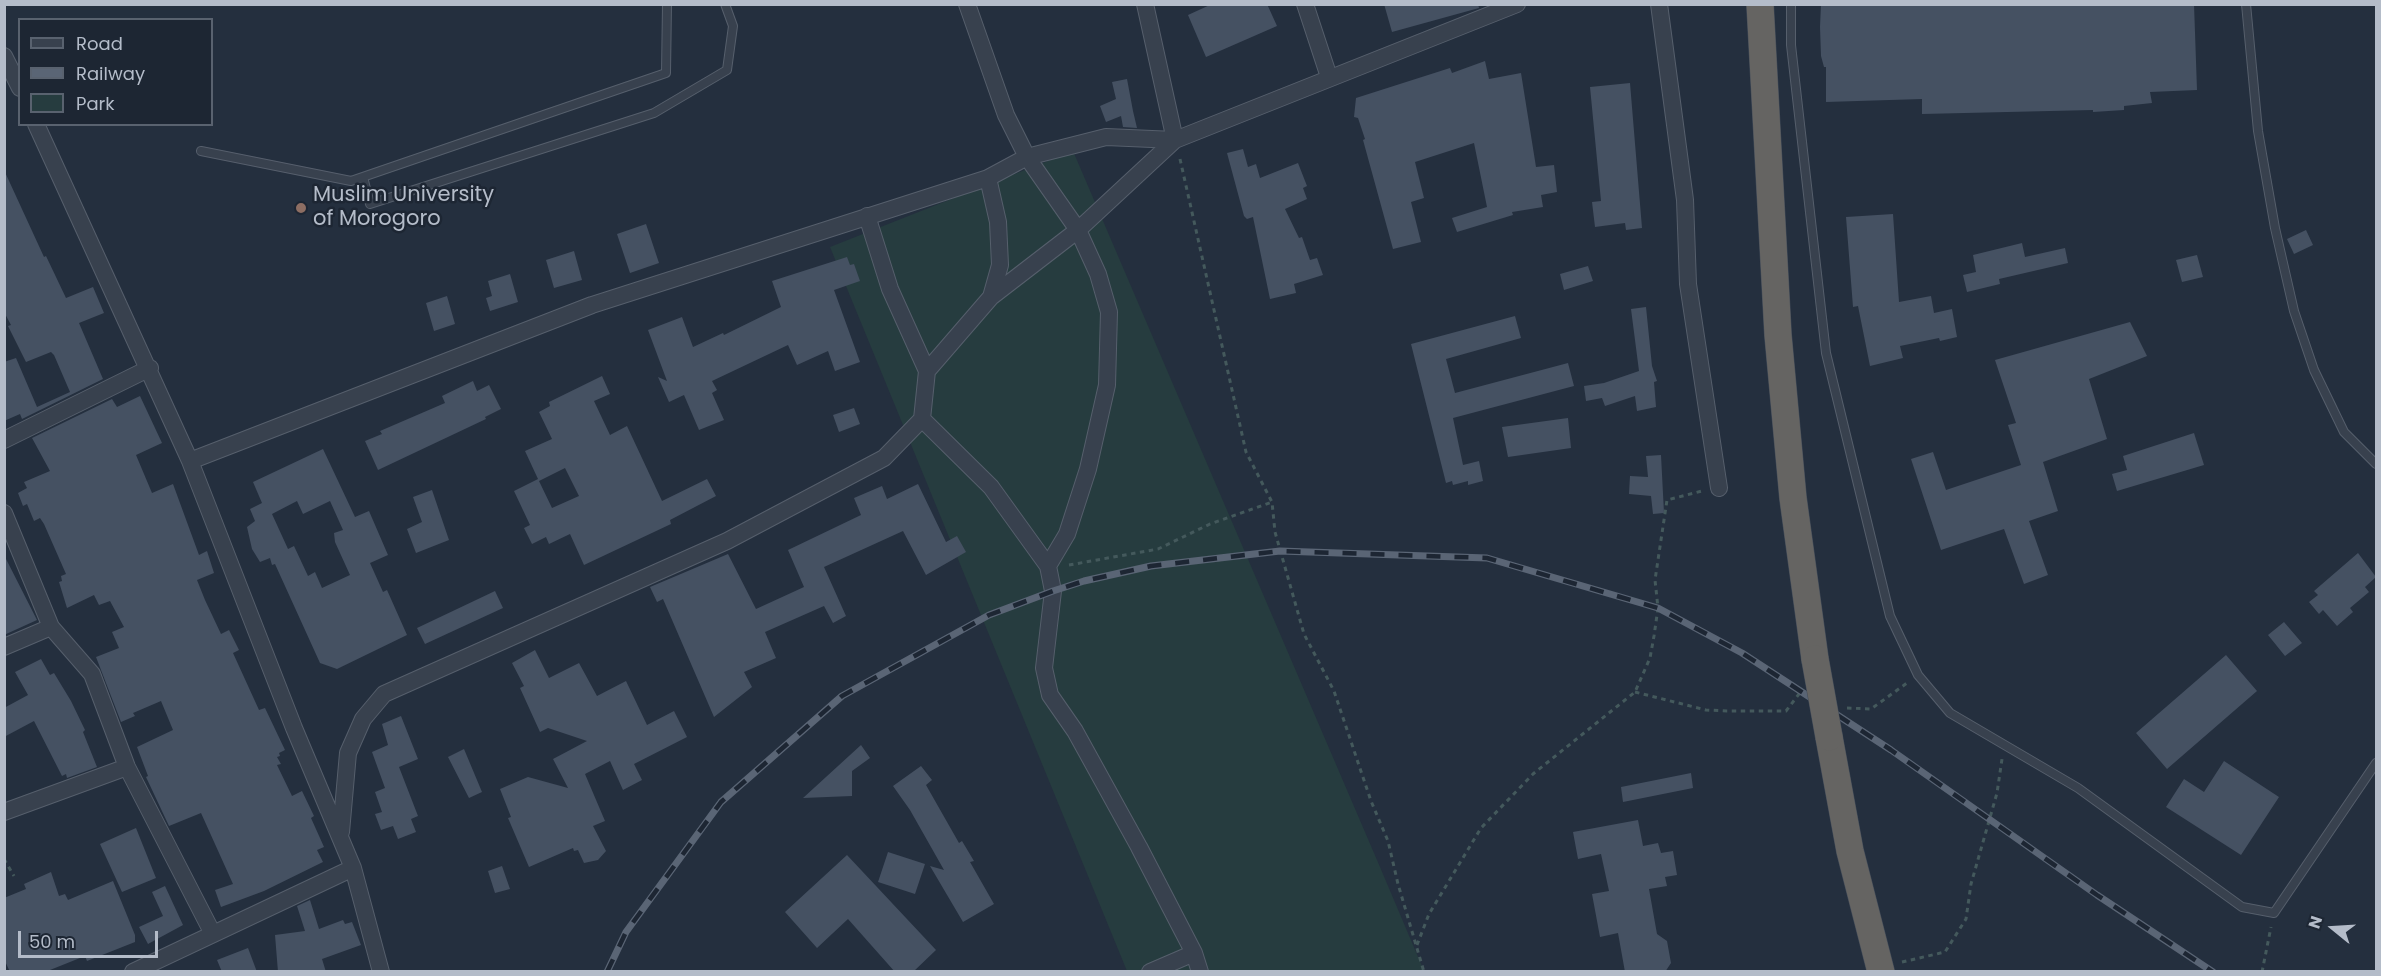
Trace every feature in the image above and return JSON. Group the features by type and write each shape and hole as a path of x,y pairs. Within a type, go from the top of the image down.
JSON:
{"highway":[{"path":"1760,4 1778,335 1793,498 1815,659 1850,851 1880,969"}],"street":[{"path":"968,4 1006,115 1027,157 1078,230 1098,274 1109,312 1107,385 1080,497 1067,534 1048,566"},
{"path":"1145,4 1175,140"},
{"path":"1305,4 1329,77"},
{"path":"927,371 991,297 1078,230 1175,140 1516,4"},
{"path":"1659,4 1685,200 1688,284 1719,488"},
{"path":"4,56 18,84"},
{"path":"37,126 150,368 190,460 294,728 353,868 381,972"},
{"path":"190,460 581,310 988,178 1027,157 1106,137 1175,140"},
{"path":"988,178 998,222 1000,265 991,297"},
{"path":"340,836 348,753 363,719 384,694 728,541 884,458 922,419 927,371 890,289 867,216"},
{"path":"4,440 150,368"},
{"path":"922,419 991,487 1048,566 1052,607 1044,668 1050,695 1075,732 1194,953 1200,972"},
{"path":"4,513 51,627 92,674 127,767 213,934"},
{"path":"4,647 51,627"},
{"path":"4,812 127,767"},
{"path":"133,972 353,868"},
{"path":"1149,972 1194,953"}],"lane":[{"path":"201,151 351,181 666,73 667,4"},
{"path":"363,177 370,204 654,113 727,70 733,26 725,4"},
{"path":"1791,4 1791,45 1826,353 1890,616 1918,675 1950,713 2004,742 2078,788 2242,908 2274,913 2376,763"},
{"path":"2246,4 2258,131 2275,228 2294,310 2314,370 2344,432 2376,464"}],"path":[{"path":"1175,140 1246,453 1272,502 1275,532 1304,634 1334,691 1371,801 1389,841 1424,972"},
{"path":"1416,947 1429,914 1481,828 1533,774 1635,692 1650,658 1654,636 1658,608 1655,580 1667,500 1719,488"},
{"path":"1048,566 1082,564 1158,549 1210,524 1272,502"},
{"path":"1839,706 1857,710 1872,709 1918,675"},
{"path":"1635,692 1706,710 1786,711 1795,697 1802,692"},
{"path":"1880,969 1945,952 1966,919 1971,884 1997,793 2004,742"},
{"path":"4,859 14,876"},
{"path":"2262,972 2274,913"}],"green space":[{"path":"1073,151 1424,971 1127,971 830,247"}],"building":[{"path":"1212,4 1267,4 1277,26 1206,57 1188,15"},
{"path":"1384,4 1478,4 1479,8 1392,32"},
{"path":"1821,4 2194,4 2197,90 2150,92 2152,103 2124,106 2124,110 2093,112 2093,110 1922,114 1922,99 1826,102 1826,67 1824,67 1821,56"},
{"path":"1485,61 1489,79 1521,73 1536,167 1554,165 1557,192 1541,195 1543,207 1512,212 1513,215 1457,232 1452,218 1487,207 1474,143 1415,162 1424,198 1411,202 1421,242 1393,249 1363,140 1365,139 1358,118 1354,117 1356,98 1450,68 1452,73"},
{"path":"1127,79 1137,128 1123,127 1121,116 1106,122 1100,106 1116,99 1112,82"},
{"path":"1630,83 1642,228 1626,230 1625,223 1595,227 1592,202 1601,201 1590,87"},
{"path":"1243,149 1248,167 1256,164 1260,178 1298,163 1307,186 1303,188 1307,199 1285,209 1299,238 1302,237 1310,260 1317,258 1323,275 1294,284 1296,293 1270,299 1253,217 1247,219 1244,216 1227,153"},
{"path":"4,170 44,257 46,256 66,298 93,287 104,313 79,323 103,379 22,419 20,414 4,421 4,362 16,358 37,407 70,392 54,355 51,352 26,362 8,326 11,325 4,312"},
{"path":"1893,214 1899,302 1931,296 1934,313 1952,309 1957,337 1940,341 1939,338 1900,346 1903,358 1870,366 1858,306 1853,307 1846,217"},
{"path":"646,224 659,263 630,273 617,234"},
{"path":"2306,230 2313,245 2294,254 2287,239"},
{"path":"2022,243 2025,257 2065,248 2068,263 1999,279 2000,284 1967,292 1963,275 1976,272 1973,255"},
{"path":"574,251 582,280 554,288 546,260"},
{"path":"2197,255 2203,277 2182,282 2176,260"},
{"path":"847,257 850,265 854,264 860,281 834,290 860,362 835,371 828,351 797,365 788,345 712,381 717,390 712,393 724,420 699,430 684,395 669,402 658,377 667,381 648,330 682,317 693,347 723,333 724,335 781,307 772,281"},
{"path":"1588,266 1593,281 1564,290 1560,274"},
{"path":"510,274 518,302 490,311 486,298 492,296 488,281"},
{"path":"447,296 455,324 434,331 426,303"},
{"path":"1646,307 1652,366 1657,381 1654,382 1656,407 1637,411 1635,396 1605,406 1602,398 1586,401 1584,386 1604,383 1639,371 1631,309"},
{"path":"1515,316 1521,338 1446,359 1455,393 1568,363 1574,386 1453,418 1463,465 1479,461 1483,481 1468,485 1468,481 1453,485 1452,481 1446,483 1411,344"},
{"path":"2130,322 2147,356 2089,379 2107,439 2043,462 2058,511 2029,521 2048,575 2024,584 2004,529 1941,550 1911,459 1933,452 1946,490 2021,465 2008,425 2016,423 1995,360"},
{"path":"602,376 610,394 594,401 610,435 627,426 662,501 707,479 716,496 670,520 671,524 584,565 570,534 549,544 546,537 532,544 524,528 530,525 514,491 538,479 525,451 552,439 539,412 550,406 549,402","holes":["565,468 579,496 552,508 539,481"]},
{"path":"473,381 477,391 489,385 501,409 485,417 486,419 378,470 365,441 382,434 380,431 445,403 442,396"},
{"path":"140,396 162,443 136,455 152,493 173,484 199,555 207,551 214,573 197,580 221,634 229,630 239,650 233,653 259,710 265,708 285,750 279,753 280,756 277,757 281,764 277,765 292,796 302,791 314,816 311,818 324,847 317,850 323,862 264,891 221,907 215,890 233,884 201,813 169,826 146,777 148,776 137,747 173,730 161,701 133,713 135,716 121,722 96,657 119,648 112,632 124,627 110,601 99,605 94,595 67,608 59,582 62,581 61,576 66,574 44,524 40,518 34,521 27,504 23,506 18,493 27,488 24,482 50,471 32,438 112,399 117,407"},
{"path":"854,408 860,424 839,432 833,415"},
{"path":"1568,418 1571,448 1508,457 1502,427"},
{"path":"2194,433 2204,465 2117,491 2112,474 2127,470 2123,456"},
{"path":"323,449 355,517 369,511 388,555 370,563 383,592 387,590 407,635 337,669 320,663 275,564 272,565 270,558 260,562 252,549 247,527 255,521 250,509 262,503 253,482","holes":["297,501 303,514 330,501 343,530 334,533 335,542 350,575 322,588 315,572 308,576 294,546 288,549 272,514"]},
{"path":"1661,455 1664,513 1653,514 1651,496 1629,494 1630,476 1648,477 1646,456"},
{"path":"918,484 946,542 957,536 966,552 926,575 903,531 824,567 846,616 833,623 824,606 765,632 776,658 744,672 752,687 714,717 663,599 657,602 650,587 728,554 756,609 804,587 788,550 861,515 854,498 882,486 887,499"},
{"path":"432,490 449,540 416,553 407,529 422,522 413,497"},
{"path":"2358,553 2376,577 2365,587 2369,592 2350,608 2353,612 2337,626 2323,610 2319,614 2309,602 2318,595 2314,591"},
{"path":"4,555 37,620 4,635"},
{"path":"495,591 503,608 425,644 417,628"},
{"path":"2284,622 2302,643 2285,656 2268,635"},
{"path":"535,650 549,678 579,663 597,696 626,681 647,725 674,711 687,737 634,764 642,780 623,790 610,761 585,774 605,821 593,826 606,851 598,860 584,863 578,850 574,851 573,848 529,867 508,818 511,817 500,789 528,777 568,788 553,759 587,741 548,728 540,732 520,688 524,686 512,663"},
{"path":"2226,655 2257,691 2167,769 2136,733"},
{"path":"41,659 50,675 54,673 71,701 85,730 83,732 97,767 67,778 66,774 62,776 34,721 4,737 4,708 28,695 15,672"},
{"path":"401,716 418,759 399,767 418,816 411,819 416,832 398,839 393,826 381,830 375,814 382,812 375,792 385,788 372,752 388,745 382,724"},
{"path":"861,745 870,758 852,771 852,796 803,798"},
{"path":"464,749 482,792 469,798 448,757"},
{"path":"2224,761 2279,797 2241,855 2166,807 2184,779 2204,792"},
{"path":"921,766 932,780 926,785 959,843 962,841 974,861 970,862 994,904 963,922 930,866 944,870 910,810 893,786"},
{"path":"1691,773 1693,788 1623,802 1621,787"},
{"path":"1638,820 1643,846 1658,843 1661,853 1673,851 1677,875 1665,877 1667,886 1649,889 1657,934 1667,941 1671,963 1665,972 1625,972 1618,933 1600,937 1592,894 1609,891 1601,854 1578,859 1573,832"},
{"path":"136,828 156,878 122,892 100,844"},
{"path":"888,852 925,864 915,894 878,882"},
{"path":"847,855 936,950 913,972 895,972 848,919 817,948 785,912"},
{"path":"502,866 510,889 495,893 488,871"},
{"path":"51,872 59,896 65,894 68,900 113,881 135,935 135,942 87,961 85,956 45,972 10,972 4,959 4,898 26,889 24,884"},
{"path":"165,886 183,925 148,944 139,927 163,916 152,892"},
{"path":"310,900 319,929 343,920 345,924 352,922 361,945 322,959 326,972 278,972 275,935 305,931 297,906"},
{"path":"248,948 257,972 222,972 217,960"}],"railway":[{"path":"607,972 626,932 721,802 842,696 989,615 1053,591 1084,581 1151,566 1280,551 1487,558 1658,608 1742,653 1891,750 2097,895 2213,972"}],"place":[{"name":"Muslim University of Morogoro","path":"301,208"}]}
